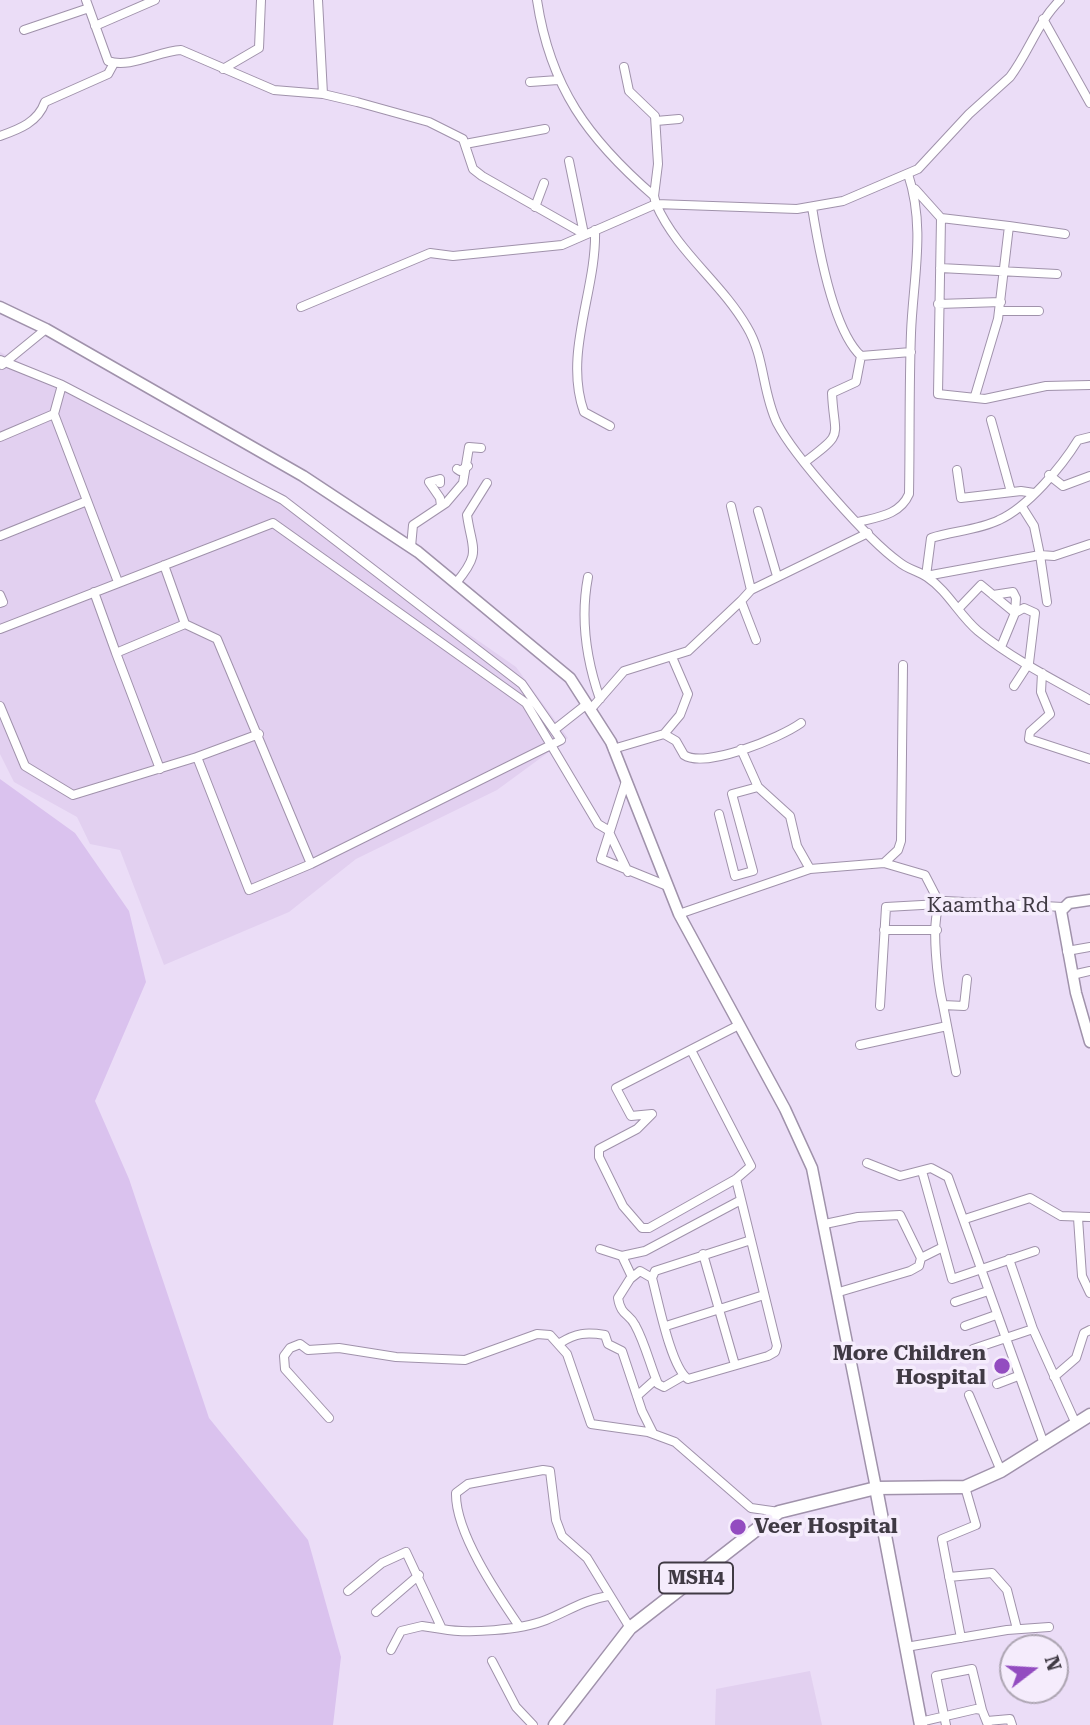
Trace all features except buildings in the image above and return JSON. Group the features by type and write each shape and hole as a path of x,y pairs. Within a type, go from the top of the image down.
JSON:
{"main road":[{"name":"MSH4","path":"555,1725 630,1628 779,1512 876,1488 965,1487 1001,1471 1090,1415"},
{"path":"876,1488 921,1724"}],"street":[{"path":"95,26 155,0"},
{"path":"223,69 259,48 261,0"},
{"path":"318,0 323,94"},
{"path":"537,0 542,35 563,91 608,151 655,200 681,247 709,276 747,326 759,350 777,422 805,462 868,533 901,564 926,576 960,608 974,628 1090,701"},
{"path":"302,307 430,253 453,257 562,245 655,200 797,209 843,201 918,169 969,114 1010,77 1043,19 1059,0"},
{"path":"24,30 87,4 108,61 114,63 181,50 274,90 323,94 429,122 460,137 474,170 584,234"},
{"path":"1043,19 1090,103"},
{"path":"0,136 32,122 41,113 45,102 108,74 114,63"},
{"path":"624,67 629,91 655,116 655,200"},
{"path":"530,82 558,80"},
{"path":"656,121 680,119"},
{"path":"465,145 545,130"},
{"path":"569,162 584,234"},
{"path":"858,522 892,513 905,502 909,494 911,352 918,251 917,205 908,174"},
{"path":"535,207 544,183"},
{"path":"912,186 941,218 1065,234"},
{"path":"812,207 817,239 833,298 852,348 861,356 911,352"},
{"path":"941,218 938,394 985,399 1046,386 1090,384"},
{"path":"975,396 1000,306 1009,226"},
{"path":"595,230 576,369 579,398 584,412 610,426"},
{"path":"940,268 1057,274"},
{"path":"938,304 1000,306 1039,311"},
{"path":"0,307 46,329 303,476 411,547 570,678 613,748 679,914 785,1109 812,1168 839,1292 876,1488"},
{"path":"2,363 46,329"},
{"path":"805,462 833,441 838,428 832,393 856,382 861,356"},
{"path":"2,363 62,385 284,500 522,684 561,740 311,864 248,890 197,757"},
{"path":"62,385 54,414 118,582"},
{"path":"0,437 54,414"},
{"path":"991,420 1011,492"},
{"path":"926,576 931,538 999,521 1022,508 1049,475 1063,464 1078,440 1090,437"},
{"path":"411,547 413,525 441,506 463,483 468,466 466,453 470,447 481,448"},
{"path":"457,469 460,471 468,466"},
{"path":"957,470 961,498 1011,492 1034,493"},
{"path":"1049,475 1063,486 1090,476"},
{"path":"440,483 440,479 429,482 440,498 441,506"},
{"path":"456,583 467,570 475,551 467,515 487,483"},
{"path":"0,536 87,501"},
{"path":"731,506 751,590"},
{"path":"1022,508 1034,526 1047,603"},
{"path":"758,511 777,576"},
{"path":"0,629 273,523 526,703 598,824 608,830 628,872"},
{"path":"554,730 600,699 633,666 688,651 751,590 868,533"},
{"path":"926,576 1040,555 1054,556 1090,544"},
{"path":"164,565 185,624 217,639 259,734 311,864"},
{"path":"588,577 584,606 586,643 600,699"},
{"path":"960,608 981,585 1014,613"},
{"path":"94,592 160,769"},
{"path":"993,595 1013,592 1016,598 1014,613 1001,647"},
{"path":"0,595 3,602 0,603"},
{"path":"741,601 756,640"},
{"path":"1014,613 1029,608 1035,613 1030,663 1014,686"},
{"path":"116,653 185,624"},
{"path":"613,748 664,734 680,715 688,694 672,657"},
{"path":"884,863 898,850 901,841 903,664"},
{"path":"1042,673 1041,692 1050,714 1030,732 1029,739 1090,759"},
{"path":"0,706 25,766 73,795 197,757 259,734"},
{"path":"664,734 676,741 684,755 695,761 741,749 801,723"},
{"path":"741,749 758,787 790,816 797,846 810,869"},
{"path":"625,781 601,859 666,885"},
{"path":"757,886 732,794 758,787"},
{"path":"719,814 735,876 753,872"},
{"path":"679,914 810,869 884,863 925,875 940,904 937,930 939,986 956,1072"},
{"path":"1090,900 1063,907 1061,911 1072,975 1090,1042"},
{"name":"Kaamtha Rd","path":"880,1006 886,907 940,904 945,901 1063,907"},
{"path":"884,930 937,930"},
{"path":"1067,951 1090,947"},
{"path":"1072,975 1090,971"},
{"path":"943,1005 964,1006 967,979"},
{"path":"691,1050 749,1158 749,1170 649,1228 642,1228 623,1206 599,1157 599,1149 638,1129 652,1114 631,1116 616,1088 691,1050 739,1026"},
{"path":"860,1045 947,1026"},
{"path":"867,1163 900,1176 939,1170 947,1177 965,1219 1004,1340 1044,1444"},
{"path":"922,1171 952,1279 1035,1251"},
{"path":"736,1179 751,1240 764,1295 777,1346 775,1352 688,1379 683,1376 652,1278 655,1272 751,1240"},
{"path":"965,1219 1030,1198 1061,1216 1090,1217"},
{"path":"600,1248 622,1256 645,1251 741,1200"},
{"path":"825,1224 858,1217 900,1214 921,1258 919,1266 910,1271 839,1292"},
{"path":"1078,1218 1090,1293"},
{"path":"921,1258 943,1247"},
{"path":"703,1254 735,1366"},
{"path":"622,1256 632,1277"},
{"path":"1009,1259 1032,1329 1076,1424"},
{"path":"652,1278 640,1271 632,1277 618,1298 619,1305 623,1314 635,1325 656,1380 664,1387 683,1376"},
{"path":"955,1303 988,1291"},
{"path":"666,1326 764,1295"},
{"path":"965,1326 996,1315"},
{"path":"973,1349 1032,1329"},
{"path":"1054,1377 1076,1358 1084,1333 1090,1330"},
{"path":"560,1343 575,1334 588,1332 605,1335 608,1344 622,1351 653,1433"},
{"path":"329,1418 285,1369 284,1356 290,1348 300,1344 308,1350 339,1348 440,1361 465,1360 537,1334 550,1335 560,1343 567,1354 591,1424 653,1433 675,1442 751,1508 779,1512"},
{"path":"997,1384 1018,1376"},
{"path":"637,1396 656,1380"},
{"path":"969,1395 1001,1471"},
{"path":"519,1626 484,1568 456,1507 456,1493 468,1484 543,1470 550,1471 556,1520 562,1536 587,1558 630,1628"},
{"path":"961,1638 942,1539 976,1525 965,1487"},
{"path":"348,1591 382,1563 406,1552 442,1629"},
{"path":"949,1577 992,1573 1007,1590 1017,1629"},
{"path":"376,1612 419,1575"},
{"path":"391,1650 401,1631 422,1626 459,1632 519,1626 545,1620 590,1599 608,1596"},
{"path":"906,1647 1017,1629 1049,1627"},
{"path":"492,1661 516,1707 533,1725"},
{"path":"945,1721 936,1676 972,1669 988,1723 1010,1718 1012,1725"},
{"path":"921,1724 945,1721 976,1709 982,1710"}],"shaded area":[{"path":"0,352 185,447 289,509 516,667 568,738 497,790 356,859 289,912 164,965 120,850 90,844 77,817 14,782 0,754"},
{"path":"0,779 75,833 129,911 146,982 95,1101 129,1179 209,1418 308,1540 341,1657 333,1725 0,1725"},
{"path":"810,1671 822,1725 715,1725 716,1689"}],"place":[{"name":"More Children Hospital","path":"1002,1366"},
{"name":"Veer Hospital","path":"738,1527"}]}
